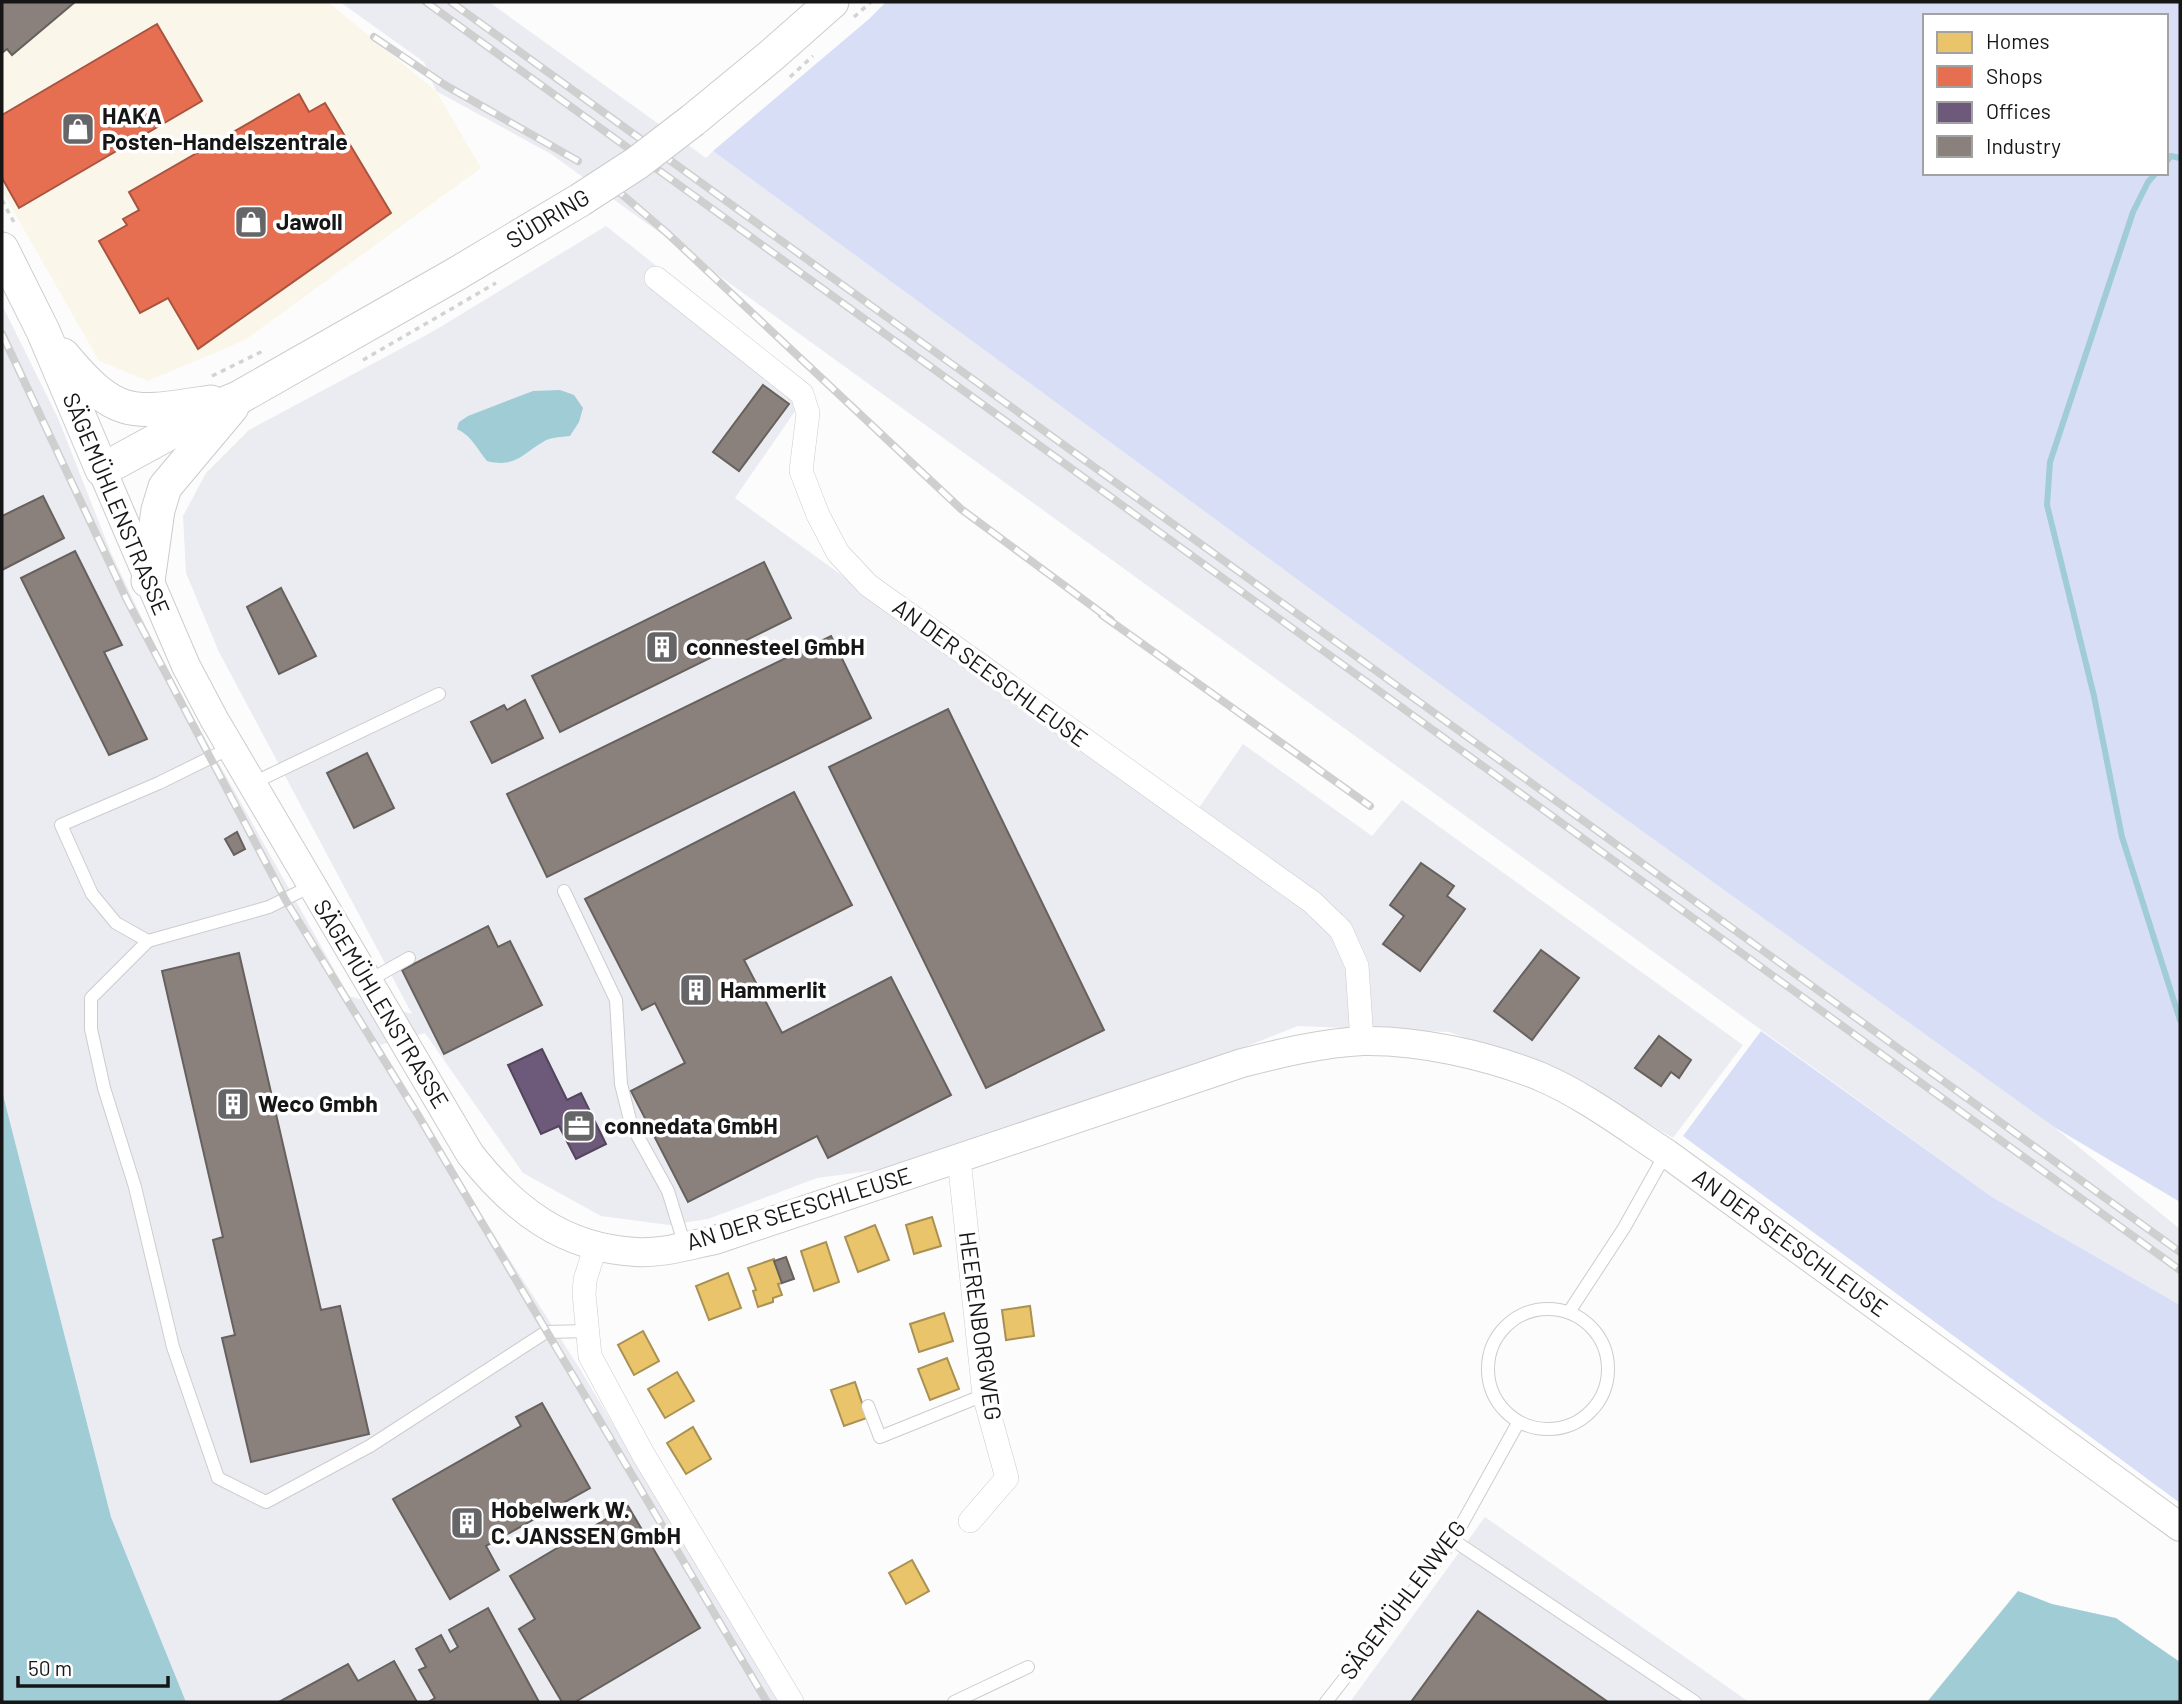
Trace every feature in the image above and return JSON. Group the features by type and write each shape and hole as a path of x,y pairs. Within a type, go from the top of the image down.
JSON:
{"main road":[{"name":"SÜDRING","path":"102,470 219,406 239,398 580,200 636,163 693,120 832,2"},
{"name":"SÄGEMÜHLENSTRASSE","path":"2,249 43,331 102,470"},
{"name":"SÜDRING","path":"43,331 85,382 102,397 129,409 148,412 239,398"},
{"path":"148,581 158,510 165,487 239,398"}],"street":[{"name":"AN DER SEESCHLEUSE","path":"656,278 802,394 808,413 801,471 818,515 838,553 868,585 1312,902 1341,930 1357,966 1362,1041"},
{"name":"SÄGEMÜHLENSTRASSE","path":"102,470 186,666 230,748 470,1154 493,1184 521,1209 554,1230 596,1245"},
{"name":"AN DER SEESCHLEUSE","path":"596,1245 637,1253 715,1240 1242,1063 1314,1047 1362,1041 1416,1043 1479,1058 1540,1077 1590,1104 1666,1153 2180,1527"},
{"name":"HEERENBORGWEG","path":"959,1159 985,1395 1007,1478 970,1521"},
{"path":"596,1245 585,1280 584,1294 590,1356 643,1454 792,1702"}],"lane":[{"path":"251,785 439,694"},
{"path":"148,941 116,923 92,894 61,825 159,783 230,748"},
{"path":"311,886 286,901 269,907 148,941 91,998 91,1029 104,1088 135,1187 173,1347 218,1478 267,1502 370,1446 546,1332 588,1331"},
{"path":"564,891 616,1000 621,1084 631,1124 668,1191 685,1246"},
{"path":"368,981 409,958"},
{"path":"1569,1312 1624,1228 1666,1153"},
{"path":"1550,1309 1569,1312 1587,1323 1599,1336 1607,1358 1607,1380 1594,1408 1573,1424 1548,1430 1518,1423 1494,1398 1487,1373 1492,1345 1510,1322 1530,1311 1550,1309"},
{"path":"868,1406 880,1437 985,1395"},
{"name":"SÄGEMÜHLENWEG","path":"1326,1702 1453,1540 1518,1423"},
{"path":"1453,1540 1695,1702"},
{"path":"954,1702 1028,1667"}],"path":[{"path":"357,363 497,283"},
{"path":"208,377 272,347"}],"shaded area":[{"path":"2,2 328,2 436,91 481,168 245,340 148,381 99,361 2,191"},
{"path":"340,2 489,2 706,158 713,151 1564,775 2054,1127 2180,1229 2180,1305 1992,1197 551,154 436,91 424,62"},
{"path":"886,2 2180,2 2180,1202 2054,1127 1564,775 713,151"},
{"path":"606,226 811,388 735,498 1187,825 1243,744 1372,836 1402,800 1743,1045 1673,1138 1567,1074 1449,1032 1298,1026 959,1159 817,1178 708,1219 669,1225 601,1216 523,1173 425,1033 380,1045 484,1219 580,1369 779,1702 186,1702 111,1517 2,1091 2,305 58,418 111,553 165,667 349,996 412,1014 219,652 186,573 183,516 206,473 249,430 432,332"},
{"path":"560,390 574,395 583,408 579,422 570,436 546,440 511,461 487,461 470,439 457,429 459,422 468,416 533,391"},
{"path":"1761,1031 1992,1197 2180,1305 2180,1503 1683,1136"},
{"path":"2,1091 111,1517 186,1702 2,1702"},
{"path":"1485,1517 1749,1702 1350,1702"},
{"path":"2018,1591 2052,1604 2116,1618 2180,1662 2178,1702 1927,1702"}],"building: Homes":[{"path":"932,1217 941,1246 914,1254 906,1225"},
{"path":"875,1225 889,1260 858,1272 845,1237"},
{"path":"826,1242 839,1282 814,1291 801,1251"},
{"path":"774,1259 782,1283 778,1284 782,1295 773,1298 773,1302 758,1307 753,1291 756,1290 748,1268"},
{"path":"728,1273 741,1308 709,1320 696,1286"},
{"path":"1030,1306 1034,1336 1006,1340 1002,1310"},
{"path":"944,1313 953,1341 919,1352 910,1324"},
{"path":"643,1331 659,1361 634,1375 618,1345"},
{"path":"947,1358 959,1389 930,1400 918,1369"},
{"path":"677,1372 694,1401 665,1418 648,1389"},
{"path":"855,1382 867,1418 844,1426 831,1390"},
{"path":"693,1427 711,1459 686,1474 667,1443"},
{"path":"912,1560 929,1591 906,1604 889,1573"}],"building: Shops":[{"name":"HAKA Posten-Handelszentrale","path":"157,24 202,101 19,208 2,178 2,115"},
{"name":"Jawoll","path":"299,94 309,112 325,103 391,213 198,349 168,298 140,313 99,241 127,225 123,219 139,210 129,192"}],"building: Offices":[{"path":"542,1049 567,1100 581,1093 606,1144 576,1159 559,1126 541,1134 508,1065"}],"building: Industry":[{"path":"2,2 75,2 12,55 7,49 2,53"},
{"path":"763,385 789,404 739,471 713,452"},
{"path":"43,496 64,538 2,570 2,516"},
{"path":"75,551 122,645 104,652 147,739 109,755 21,578"},
{"name":"connesteel GmbH","path":"764,562 791,618 560,732 532,676"},
{"path":"281,588 316,656 279,674 247,607"},
{"path":"831,636 871,718 547,877 507,794"},
{"path":"525,700 543,738 492,763 471,722 504,705 507,710"},
{"path":"948,709 1104,1030 986,1088 829,767"},
{"path":"367,753 394,808 354,828 327,773"},
{"name":"Hammerlit","path":"794,792 852,905 744,960 782,1033 891,977 951,1095 828,1158 817,1136 688,1202 631,1091 685,1063 655,1003 642,1010 585,899"},
{"path":"237,832 245,849 234,855 225,839"},
{"path":"1421,863 1454,886 1447,896 1465,909 1420,971 1383,944 1404,916 1390,905"},
{"path":"488,926 498,947 510,941 542,1005 444,1054 402,970"},
{"path":"1541,950 1579,978 1532,1040 1494,1011"},
{"name":"Weco Gmbh","path":"239,953 321,1310 340,1306 369,1434 251,1462 222,1338 235,1335 213,1240 223,1237 162,971"},
{"path":"1659,1036 1691,1060 1679,1078 1671,1072 1661,1086 1635,1068"},
{"path":"786,1257 794,1279 782,1283 774,1261"},
{"name":"Hobelwerk W. C. JANSSEN GmbH","path":"542,1403 590,1488 486,1546 499,1570 450,1599 393,1499 521,1426 516,1417"},
{"path":"628,1506 700,1628 575,1702 562,1702 519,1629 535,1619 510,1576"},
{"path":"488,1608 539,1702 428,1702 435,1698 419,1670 426,1667 416,1649 441,1635 450,1652 458,1647 449,1630"},
{"path":"1478,1611 1608,1702 1411,1702"},
{"path":"394,1661 417,1702 279,1702 348,1664 358,1681"}],"waterway":[{"path":"2168,160 2171,156 2180,158"},
{"path":"2154,175 2133,212 2050,462 2047,505 2094,696 2122,837 2180,1020"}],"railway":[{"path":"426,2 2180,1270"},
{"path":"451,2 2180,1252"},
{"path":"374,37 445,85 578,161"},
{"path":"611,185 667,233 961,509 1111,620"},
{"path":"2,334 127,600 286,901 418,1115 767,1702"},
{"path":"1102,615 1370,806"}],"place":[{"name":"HAKA Posten-Handelszentrale","path":"78,129"},
{"name":"Jawoll","path":"251,222"},
{"name":"connesteel GmbH","path":"662,647"},
{"name":"Hammerlit","path":"696,990"},
{"name":"Weco Gmbh","path":"233,1104"},
{"name":"connedata GmbH","path":"579,1126"},
{"name":"Hobelwerk W. C. JANSSEN GmbH","path":"467,1523"}]}
